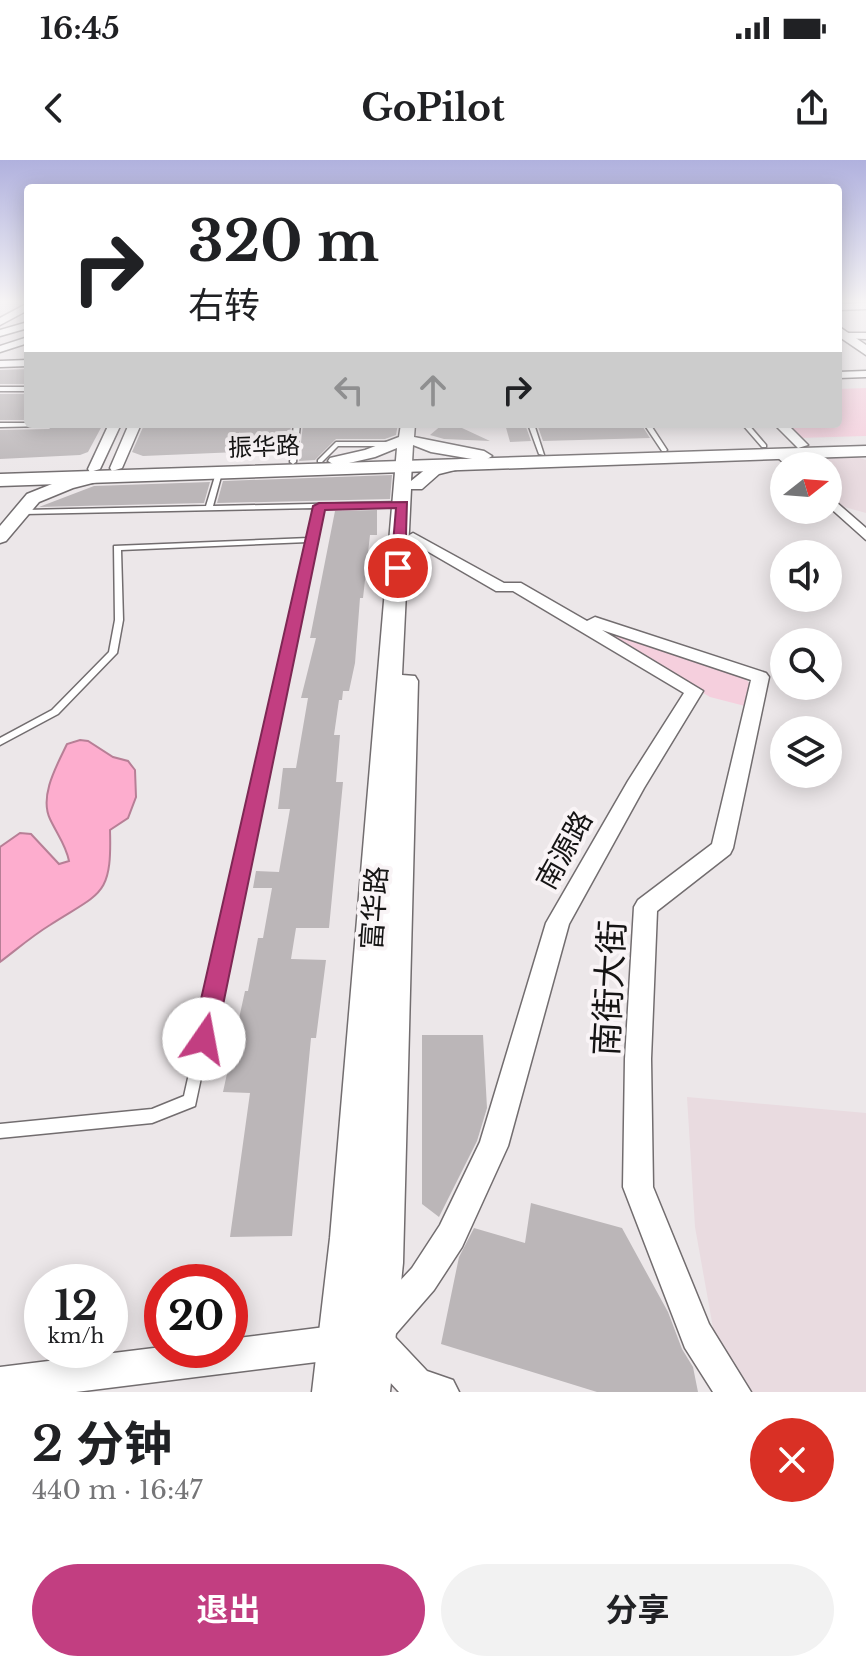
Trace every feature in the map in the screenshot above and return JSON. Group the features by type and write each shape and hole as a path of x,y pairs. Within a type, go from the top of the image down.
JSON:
{"main road":[{"name":"振华路","path":"787,452 802,445 866,443"},
{"name":"振华路","path":"0,481 96,473 116,468 664,450 770,455"},
{"name":"振华路","path":"842,452 866,451"},
{"name":"振华路","path":"0,472 219,473 355,468 408,458 461,464 770,455"}],"street":[{"path":"0,366 24,365"},
{"path":"842,375 866,374"},
{"path":"842,386 866,386"},
{"path":"0,537 33,498 96,473 113,428"},
{"path":"116,468 133,428"},
{"path":"784,428 802,445"},
{"name":"富华路","path":"335,1392 382,1263 413,537 408,458"},
{"name":"富华路","path":"367,1392 356,1339 408,458"},
{"path":"0,481 13,485 19,495 0,519"},
{"path":"842,507 866,515"},
{"path":"842,513 866,536"},
{"name":"南源路","path":"356,1339 423,1279 451,1236 493,1146 558,923 635,786 694,691 516,586 501,588 413,537"},
{"name":"南街大街","path":"556,609 760,677 722,848 646,907 638,1059 638,1187 697,1336 733,1392"},
{"path":"0,1384 356,1339 417,1386 441,1392"}],"lane":[{"path":"0,389 24,389"},
{"path":"0,425 24,425"},
{"path":"293,462 297,428"},
{"path":"532,428 542,454"},
{"path":"650,428 664,450"},
{"path":"750,428 777,452"},
{"path":"24,512 319,506 408,458"},
{"path":"209,508 219,473"},
{"path":"0,1131 152,1116 190,1101 319,506"},
{"path":"0,742 55,712 113,653 119,620 117,548 312,540"}],"shaded area":[{"path":"866,388 866,436 799,438 790,428 842,428 842,389"},
{"path":"854,456 866,460 866,513 842,506 842,457"},
{"path":"585,622 745,679 753,686 745,706 710,697"},
{"path":"80,740 128,761 135,770 136,797 128,818 110,830 109,868 100,890 0,962 0,847 20,833 31,834 59,864 69,861 50,819 47,801 51,781 67,744"},
{"path":"687,1097 866,1113 866,1392 747,1392 715,1339 695,1227"}],"building":[{"path":"24,369 24,384 0,384 0,370"},
{"path":"0,394 24,394 24,420 0,420"},
{"path":"101,428 88,452 80,455 0,459 0,430"},
{"path":"143,428 291,428 288,450 143,456 132,452"},
{"path":"303,428 397,428 396,435 385,439 336,439 315,460 299,461"},
{"path":"438,428 462,428 490,441 444,439 430,435"},
{"path":"506,428 526,428 531,441 510,442"},
{"path":"538,428 644,428 650,438 543,441"},
{"path":"392,475 390,499 217,503 223,481"},
{"path":"210,482 204,503 39,507 94,486"},
{"path":"377,510 377,535 370,535 363,598 360,598 355,663 349,691 343,691 342,700 339,700 334,735 340,735 336,782 343,782 329,928 296,928 291,959 326,960 316,1038 311,1038 292,1236 230,1237 250,1093 223,1092 258,938 263,938 272,888 253,888 256,871 279,872 290,809 278,809 283,768 296,768 308,698 301,698 316,638 310,638 335,511"},
{"path":"422,1035 483,1035 487,1108 477,1141 439,1217 422,1204"},
{"path":"531,1203 622,1228 668,1312 682,1349 693,1367 698,1392 597,1392 441,1344 459,1257 474,1228 525,1243"}],"route":[{"path":"204,1039 319,506 403,504 398,568"}]}
